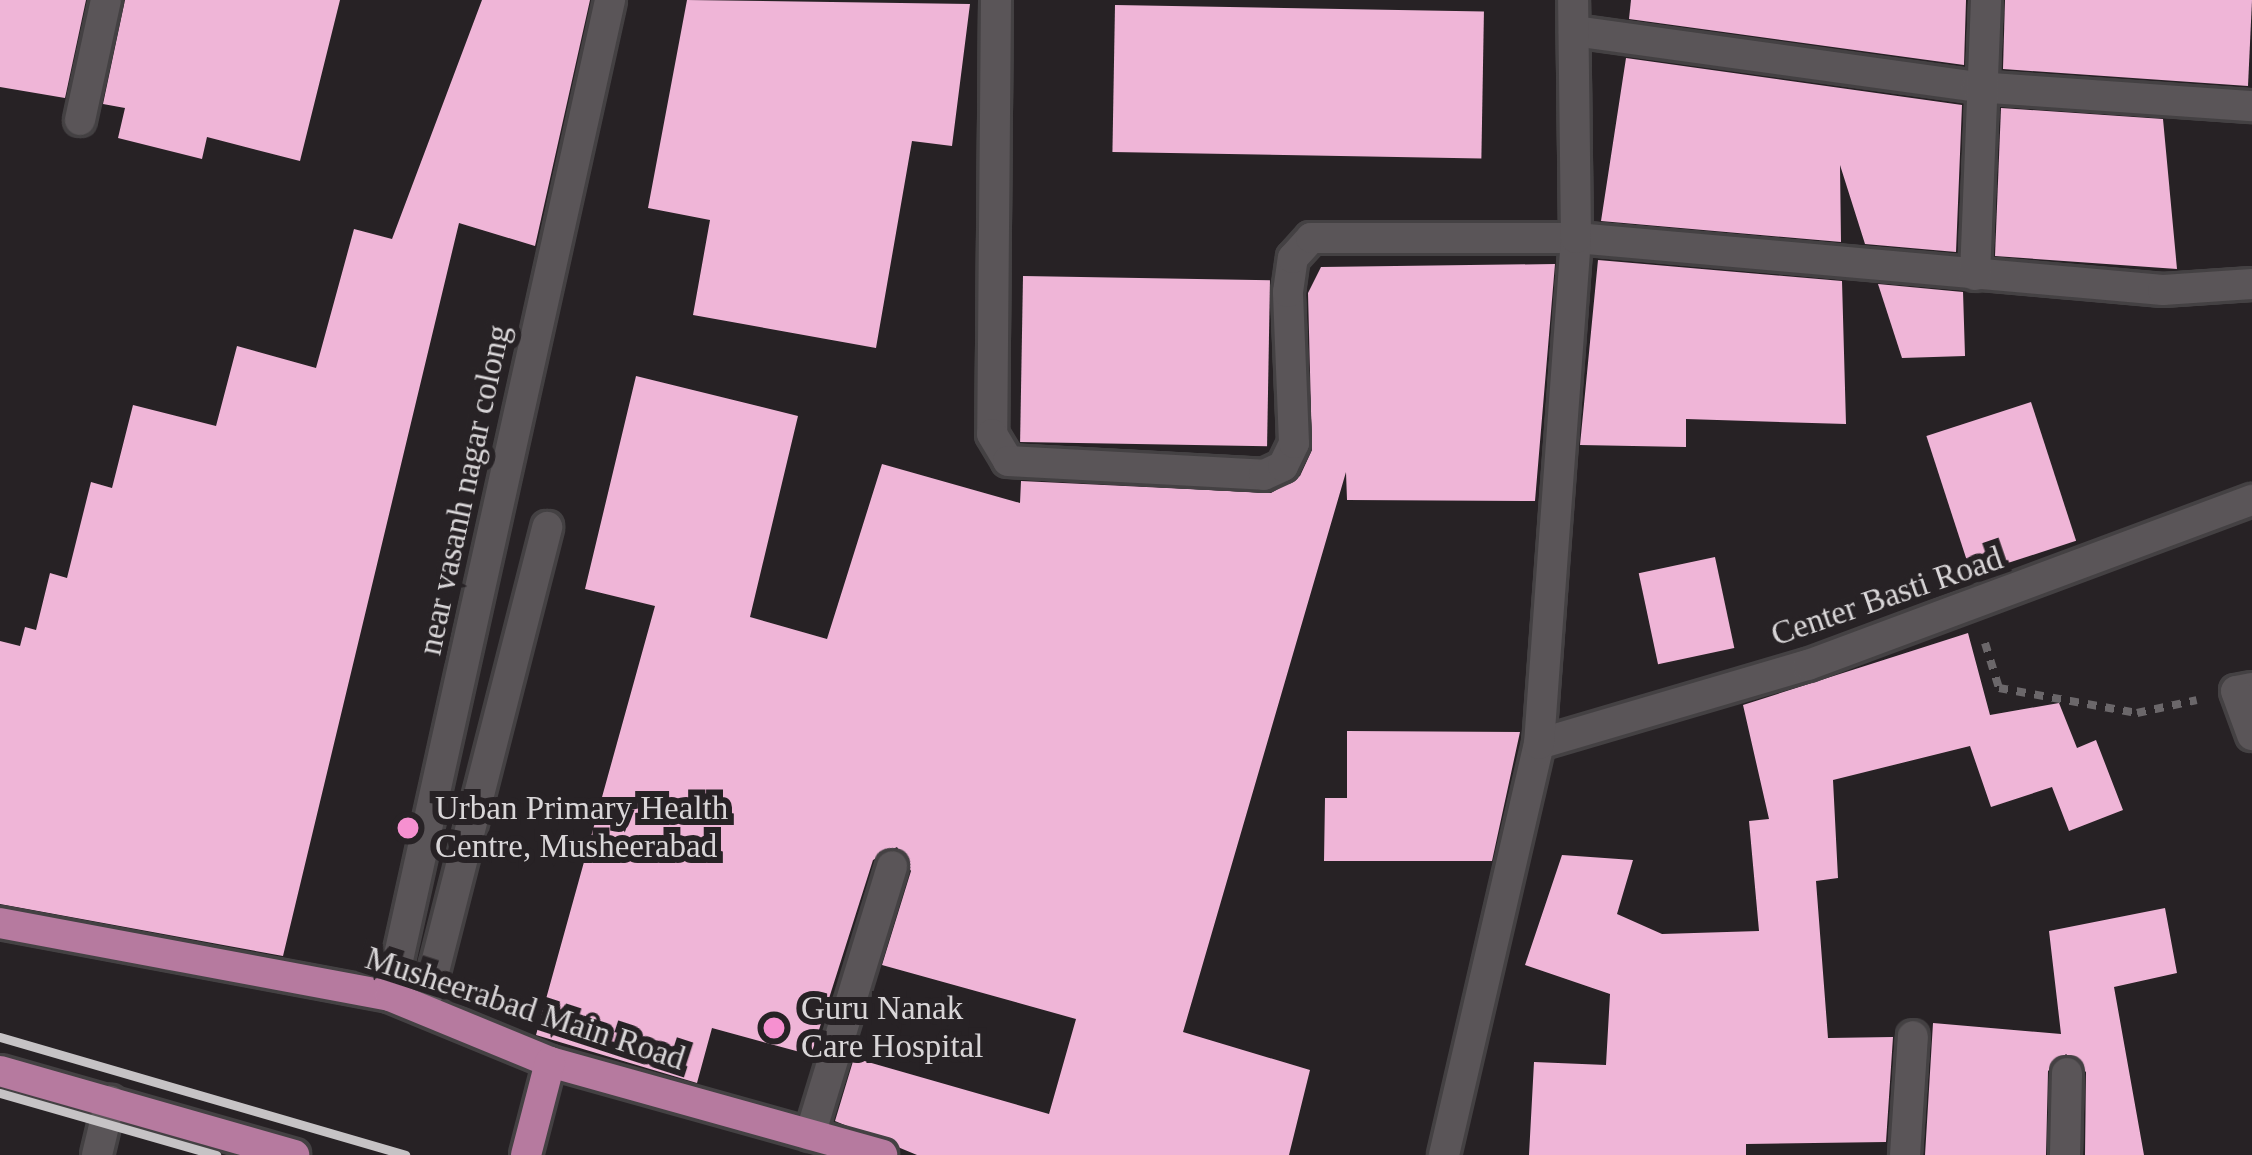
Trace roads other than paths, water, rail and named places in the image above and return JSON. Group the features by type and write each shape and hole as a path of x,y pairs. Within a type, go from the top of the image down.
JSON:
{"main road":[{"name":"Musheerabad Main Road","path":"0,923 393,997 550,1062 882,1155"},
{"path":"526,1155 550,1062"},
{"path":"0,1071 110,1101 236,1147 294,1155"}],"street":[{"path":"80,120 106,0"},
{"name":"near vasanh nagar colong","path":"393,997 610,0"},
{"path":"996,0 992,434 1008,460 1264,475 1283,466 1294,442 1288,292 1293,258 1311,238 1576,238 2162,290 2252,284"},
{"path":"1975,275 1977,87 1986,0"},
{"path":"1444,1155 1539,744 1576,238 1574,15 1977,87 2252,106"},
{"name":"Center Basti Road","path":"1539,744 1973,607 2252,500"},
{"path":"393,997 428,991 547,526"},
{"path":"2244,690 2252,735"},
{"path":"810,1135 892,866"},
{"path":"1905,1155 1913,1036"},
{"path":"2065,1155 2067,1073"},
{"path":"97,1155 110,1101"}],"railway":[{"path":"0,1037 405,1155"},
{"path":"0,1093 216,1155"}],"place":[{"name":"Urban Primary Health Centre, Musheerabad","path":"408,828"},
{"name":"Guru Nanak Care Hospital","path":"774,1028"}]}
